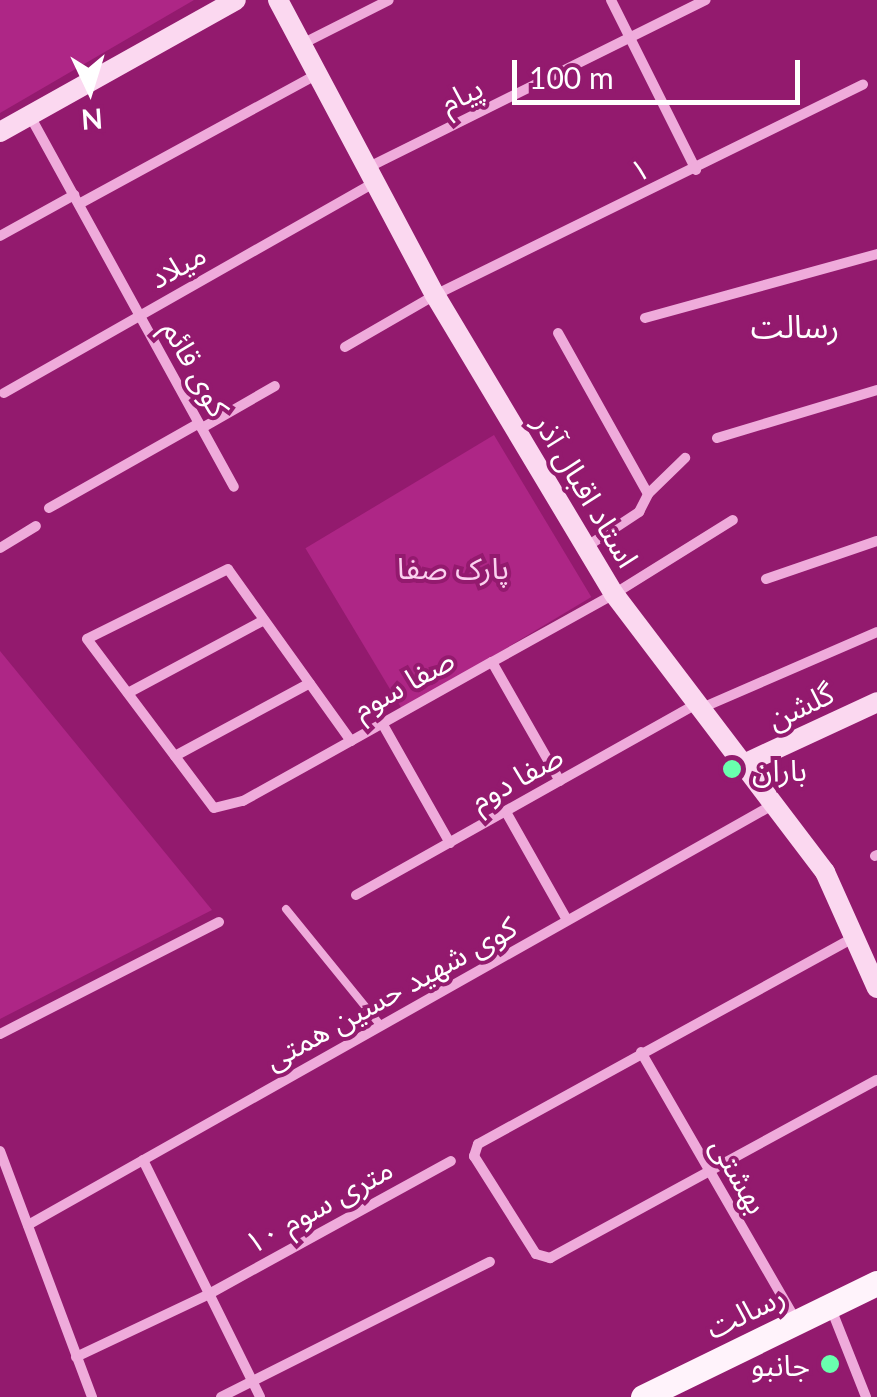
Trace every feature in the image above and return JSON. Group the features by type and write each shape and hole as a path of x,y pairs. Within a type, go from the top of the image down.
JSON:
{"main road":[{"path":"0,132 236,0"},
{"name":"استاد اقبال آذر","path":"278,0 434,295 614,594 748,762 825,872 877,988"},
{"name":"گلشن","path":"748,762 877,702"},
{"name":"رسالت","path":"643,1397 830,1306 874,1290"}],"street":[{"path":"302,44 389,0"},
{"path":"611,0 696,170"},
{"name":"پیام","path":"371,175 706,0"},
{"path":"0,236 317,74"},
{"name":"۱","path":"434,295 696,170 863,84"},
{"name":"کوی قائم","path":"30,116 234,487"},
{"name":"میلاد","path":"4,393 371,175"},
{"path":"645,318 877,254"},
{"path":"346,347 434,295"},
{"path":"558,333 648,494"},
{"path":"48,508 275,386"},
{"path":"717,438 877,390"},
{"path":"586,547 640,512 648,494 685,458"},
{"name":"صفا سوم","path":"175,756 214,808 243,801 614,594 733,520"},
{"path":"0,548 36,526"},
{"path":"766,580 877,541"},
{"path":"310,683 175,756 88,639 228,569 310,683 351,741"},
{"path":"128,693 264,620"},
{"name":"صفا دوم","path":"356,895 702,705 877,632"},
{"path":"492,662 560,781"},
{"path":"382,723 450,843"},
{"name":"کوی شهید حسین همتی","path":"28,1225 777,802"},
{"path":"506,812 568,920"},
{"path":"0,1034 218,922"},
{"path":"854,937 478,1144 474,1156 536,1254 550,1258 877,1080"},
{"name":"بهشتی","path":"642,1052 796,1322"},
{"path":"0,1152 92,1397"},
{"path":"142,1160 260,1397"},
{"name":"۱۰ متری سوم","path":"76,1356 209,1294 451,1160"},
{"path":"221,1397 254,1385 490,1262"},
{"path":"830,1306 866,1397"}],"lane":[{"path":"286,909 381,1026"}],"green space":[{"path":"0,0 194,0 0,113"},
{"name":"پارک صفا","path":"494,435 591,597 403,710 305,548"},
{"path":"0,651 212,910 0,1019"}],"place":[{"name":"باران","path":"732,769"},
{"name":"جانبو","path":"830,1364"}],"district":[{"name":"رسالت","path":"795,326"}]}
